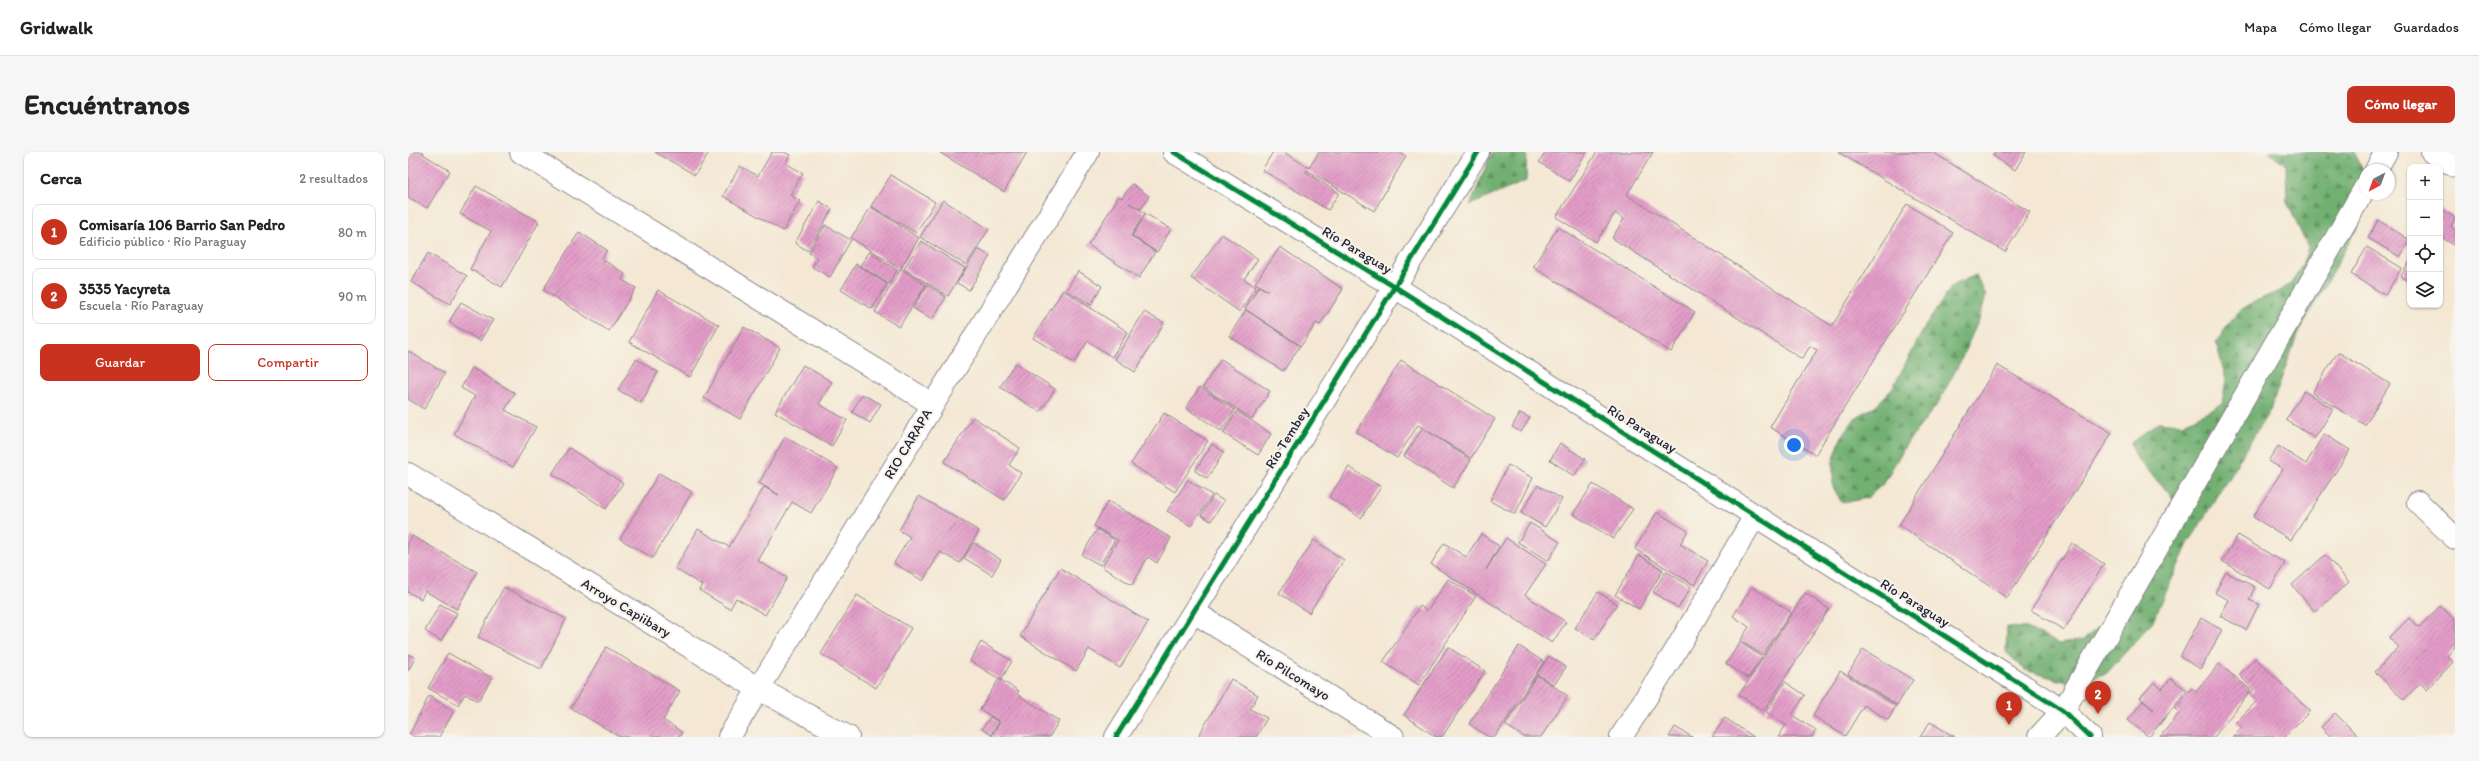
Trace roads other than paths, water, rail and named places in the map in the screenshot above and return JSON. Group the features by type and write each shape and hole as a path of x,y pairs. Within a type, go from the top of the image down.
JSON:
{"street":[{"path":"521,152 932,404"},
{"name":"RIO CARAPA","path":"729,737 1088,152"},
{"name":"Río Paraguay","path":"1174,152 1395,287 2062,711 2090,737"},
{"name":"Río Tembey","path":"1116,737 1478,152"},
{"path":"2379,164 2386,152"},
{"path":"2432,152 2455,166"},
{"path":"2039,737 2062,711 2359,198"},
{"name":"Arroyo Capiibary","path":"408,474 759,689 848,737"},
{"path":"2418,502 2455,538"},
{"path":"1621,737 1673,655 1756,516"},
{"name":"Río Pilcomayo","path":"1194,612 1393,737"}],"place":[{"name":"3535 Yacyreta","path":"2098,714"},
{"name":"Comisaría 106 Barrio San Pedro","path":"2009,725"}]}
